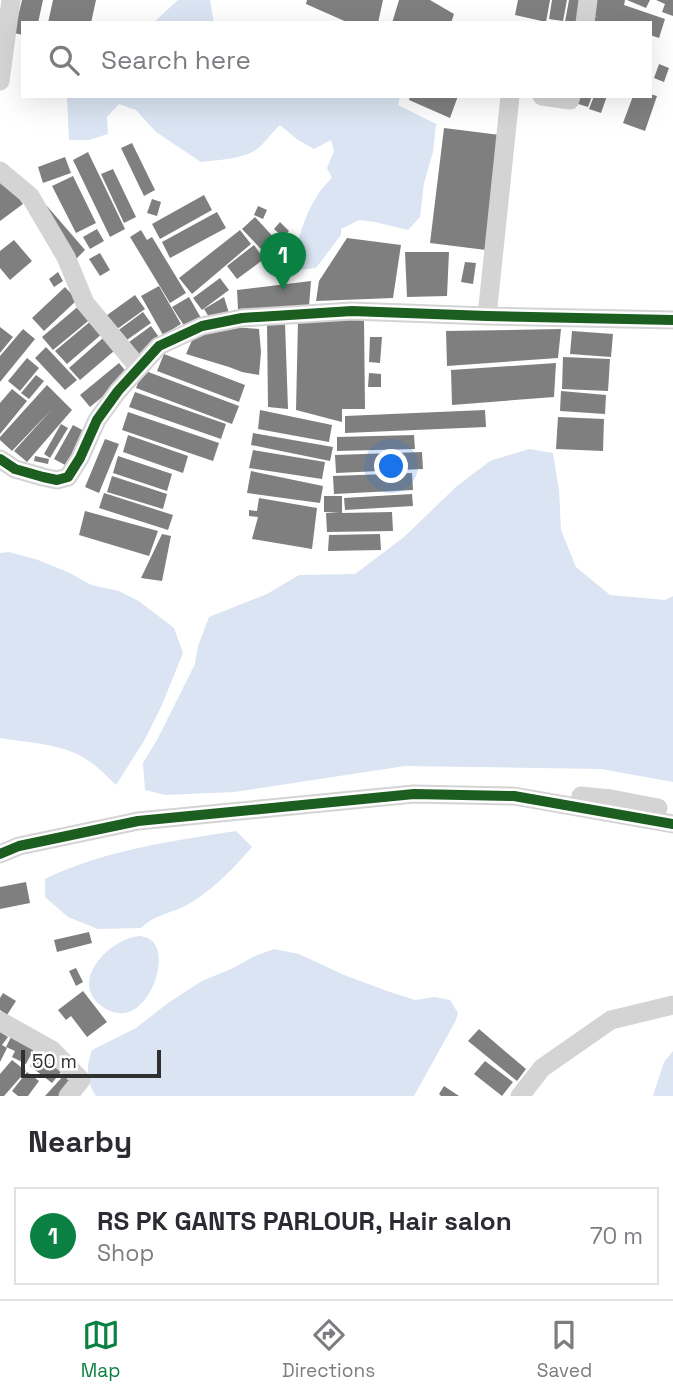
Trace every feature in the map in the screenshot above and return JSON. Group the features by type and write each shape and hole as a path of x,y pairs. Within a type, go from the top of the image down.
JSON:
{"street":[{"path":"0,81 11,0"},
{"path":"585,21 588,0"},
{"path":"486,316 510,98"},
{"path":"0,171 30,196 66,257 85,303 139,368"},
{"path":"0,459 15,469 43,477 57,480 68,477 97,420 118,391 159,346 202,326 242,318 352,311 673,320"},
{"path":"0,854 19,846 138,821 414,794 460,785 611,799 673,811"},
{"path":"414,794 514,796 673,824"},
{"path":"520,1096 542,1068 611,1020 673,1004"},
{"path":"0,1021 52,1050 81,1080 68,1096"}],"shaded area":[{"path":"178,0 210,0 214,21 155,21"},
{"path":"67,98 400,98 398,105 436,124 420,217 408,230 359,220 341,229 341,235 316,268 290,271 300,233 310,209 332,178 327,168 334,151 331,140 314,149 280,125 250,153 229,159 201,162 156,132 136,110 119,104 107,117 108,134 89,140 69,140"},
{"path":"529,449 553,453 559,490 561,530 576,567 610,595 665,600 673,596 673,782 601,769 405,766 234,792 165,795 145,790 143,763 195,664 198,646 209,617 267,594 299,575 355,574 404,537 457,486 490,461"},
{"path":"9,552 38,560 91,585 119,591 140,602 174,628 183,653 144,741 116,785 93,764 68,750 0,738 0,553"},
{"path":"236,831 252,847 230,871 194,901 156,918 141,928 98,929 68,917 45,897 45,879 91,861 139,848"},
{"path":"140,936 152,941 158,953 155,981 139,1006 127,1012 114,1012 99,1004 91,994 89,983 92,972 98,961 117,944"},
{"path":"274,949 299,954 344,975 415,1000 435,997 450,1000 458,1013 455,1022 414,1096 96,1096 88,1073 92,1050 136,1028 202,981"},
{"path":"673,1051 673,1096 653,1096 664,1062"}],"building":[{"path":"22,0 43,0 38,21 21,21 21,35 14,33"},
{"path":"53,0 96,0 91,21 48,21"},
{"path":"307,0 383,0 378,21 344,21 306,4"},
{"path":"399,0 430,0 454,14 452,21 393,21"},
{"path":"518,0 550,0 546,21 515,15"},
{"path":"552,0 567,0 563,21 549,19"},
{"path":"569,0 586,0 581,21 565,21"},
{"path":"593,0 625,0 624,5 665,19 659,38 652,36 652,21 592,21 593,16 600,18 588,14"},
{"path":"627,0 650,0 646,8"},
{"path":"656,0 673,0 673,16 662,12 665,4"},
{"path":"659,64 669,68 664,82 654,78"},
{"path":"657,96 645,131 623,123 632,98"},
{"path":"410,98 457,98 450,118"},
{"path":"576,98 591,98 588,107 575,103"},
{"path":"593,98 606,98 601,113 589,109"},
{"path":"444,128 500,135 486,250 430,243"},
{"path":"132,143 155,190 144,196 121,148"},
{"path":"88,152 125,229 110,237 73,160"},
{"path":"65,157 71,173 43,183 38,167"},
{"path":"113,169 136,217 124,223 101,174"},
{"path":"73,176 96,223 76,233 52,186"},
{"path":"5,179 23,204 0,221 0,183"},
{"path":"204,195 212,210 160,239 152,224"},
{"path":"152,199 161,202 157,216 147,213"},
{"path":"47,206 85,250 73,262 34,217"},
{"path":"258,206 267,210 263,219 254,215"},
{"path":"217,212 226,228 170,258 162,242"},
{"path":"255,217 288,253 275,264 242,229"},
{"path":"280,222 289,231 283,237 274,229"},
{"path":"97,229 104,241 90,249 83,237"},
{"path":"141,230 147,240 152,237 186,293 170,303 130,237"},
{"path":"240,230 251,244 192,294 179,278"},
{"path":"347,238 401,245 393,298 316,301 319,281"},
{"path":"14,240 32,261 10,280 0,268 0,251"},
{"path":"254,245 264,259 237,279 227,266"},
{"path":"405,252 449,252 447,296 407,297"},
{"path":"100,253 110,270 100,276 89,259"},
{"path":"465,262 476,263 473,284 461,282"},
{"path":"58,272 63,281 54,287 49,279"},
{"path":"220,278 229,290 202,310 193,298"},
{"path":"311,281 309,306 238,309 237,290"},
{"path":"159,286 181,324 163,335 141,296"},
{"path":"65,287 77,300 44,331 32,318"},
{"path":"135,295 145,309 113,332 103,318"},
{"path":"189,297 201,318 185,327 172,307"},
{"path":"224,297 229,313 209,317 204,309"},
{"path":"81,304 93,317 53,350 42,337"},
{"path":"143,312 151,323 124,342 116,332"},
{"path":"92,320 103,333 67,364 55,351"},
{"path":"298,320 364,320 365,409 342,409 342,422 296,410"},
{"path":"267,323 285,323 288,409 268,407"},
{"path":"151,326 161,340 136,359 125,345"},
{"path":"0,327 13,337 0,353"},
{"path":"233,327 259,329 259,375 186,354 193,338"},
{"path":"23,329 35,339 0,382 0,356"},
{"path":"561,329 558,358 447,366 446,331"},
{"path":"572,331 613,334 611,357 570,354"},
{"path":"370,337 382,337 380,363 369,362"},
{"path":"103,338 114,351 80,380 69,368"},
{"path":"46,347 77,380 65,390 35,358"},
{"path":"164,354 245,385 239,402 157,371"},
{"path":"563,357 610,359 608,391 562,389"},
{"path":"27,358 39,368 20,391 8,381"},
{"path":"119,363 129,375 90,407 80,395"},
{"path":"556,363 554,397 452,405 451,370"},
{"path":"143,370 239,406 232,424 136,388"},
{"path":"369,373 381,374 381,387 368,387"},
{"path":"36,375 44,381 29,399 21,393"},
{"path":"47,385 72,410 27,462 14,451 52,409 12,451 0,437"},
{"path":"12,389 27,401 0,434 0,403"},
{"path":"561,391 606,395 605,414 560,411"},
{"path":"135,392 226,424 221,439 129,407"},
{"path":"260,410 332,425 329,442 258,429"},
{"path":"485,410 486,427 345,433 345,416"},
{"path":"128,412 219,443 213,461 122,430"},
{"path":"558,417 604,419 603,451 556,449"},
{"path":"61,424 68,428 50,458 44,454"},
{"path":"73,425 86,432 67,466 54,459"},
{"path":"253,433 333,447 330,461 251,445"},
{"path":"128,435 188,456 183,473 123,452"},
{"path":"414,435 415,449 337,451 337,437"},
{"path":"105,439 119,444 99,493 85,487"},
{"path":"253,450 325,462 322,479 249,468"},
{"path":"422,452 423,469 336,473 335,455"},
{"path":"35,456 49,459 48,464 34,461"},
{"path":"118,456 172,474 167,491 113,473"},
{"path":"251,471 323,486 320,503 247,493"},
{"path":"412,473 413,490 334,494 333,476"},
{"path":"112,476 167,494 163,509 107,492"},
{"path":"104,493 173,515 168,530 99,508"},
{"path":"412,494 413,506 345,510 344,498"},
{"path":"324,496 342,496 342,513 392,512 393,531 327,532 326,513 339,512 324,512"},
{"path":"259,498 317,508 312,549 252,539 258,517 249,516 249,510 257,511"},
{"path":"85,511 158,531 149,556 79,535"},
{"path":"162,534 171,536 162,581 141,578"},
{"path":"380,534 381,550 328,551 329,535"},
{"path":"26,882 30,903 0,909 0,887"},
{"path":"89,932 92,943 57,952 54,940"},
{"path":"76,968 83,982 76,986 69,971"},
{"path":"83,991 107,1022 87,1037 71,1016 66,1020 58,1010"},
{"path":"3,993 16,1001 7,1015 0,1010"},
{"path":"479,1029 526,1069 517,1081 468,1041"},
{"path":"0,1032 8,1037 2,1045 7,1048 0,1062"},
{"path":"11,1037 34,1049 26,1064 12,1057 15,1051 6,1047"},
{"path":"39,1055 61,1072 52,1083 30,1066"},
{"path":"12,1060 26,1071 4,1096 0,1096 0,1074"},
{"path":"485,1061 513,1082 502,1096 474,1074"},
{"path":"27,1072 39,1081 28,1096 18,1096 12,1091"},
{"path":"65,1074 77,1084 66,1096 45,1096"},
{"path":"444,1086 459,1096 441,1096 439,1094"}],"cycle path":[{"path":"0,459 15,469 43,477 57,480 68,477 97,420 118,391 159,346 202,326 242,318 352,311 673,320"},
{"path":"0,854 19,846 138,821 414,794 514,796 673,824"}],"place":[{"name":"RS PK GANTS PARLOUR, Hair salon","path":"283,290"}]}
